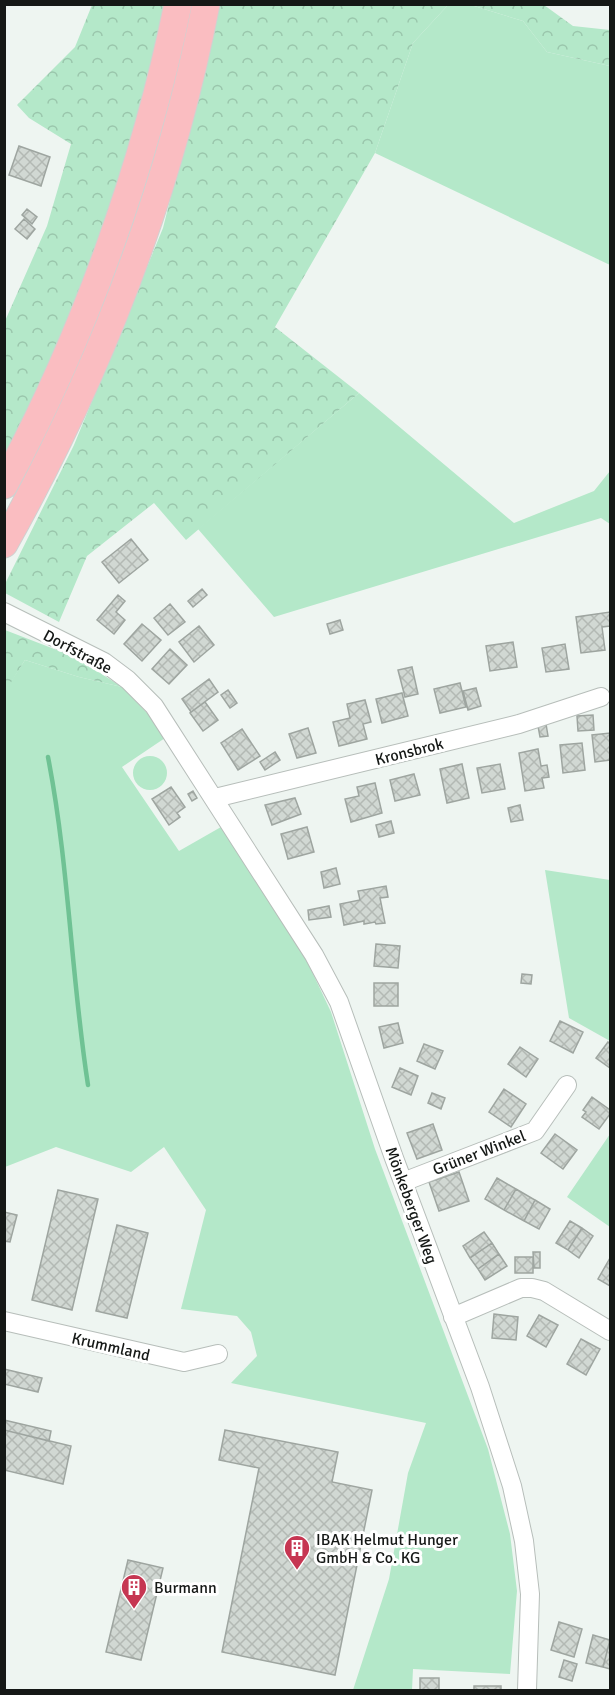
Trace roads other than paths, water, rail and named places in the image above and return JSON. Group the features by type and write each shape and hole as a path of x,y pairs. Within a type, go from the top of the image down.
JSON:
{"highway":[{"path":"4,485 68,351 117,225 143,144 178,4"},
{"path":"4,544 59,440 87,377 144,233 186,93 206,4"}],"street":[{"name":"Dorfstraße","path":"4,612 104,662 128,680 154,706 188,755"},
{"name":"Kronsbrok","path":"215,798 519,724 601,697"},
{"name":"Mönkeberger Weg","path":"188,755 314,955 339,1002 490,1415 512,1486 524,1541 530,1594 526,1690"},
{"name":"Grüner Winkel","path":"403,1182 535,1131 567,1085"},
{"path":"453,1317 521,1288 532,1288 544,1291 610,1331"},
{"name":"Krummland","path":"4,1321 184,1362 218,1354"}],"waterway":[{"path":"48,757 61,838 88,1085"}],"place":[{"name":"IBAK Helmut Hunger GmbH & Co. KG","path":"297,1571"},
{"name":"Burmann","path":"134,1610"}]}
